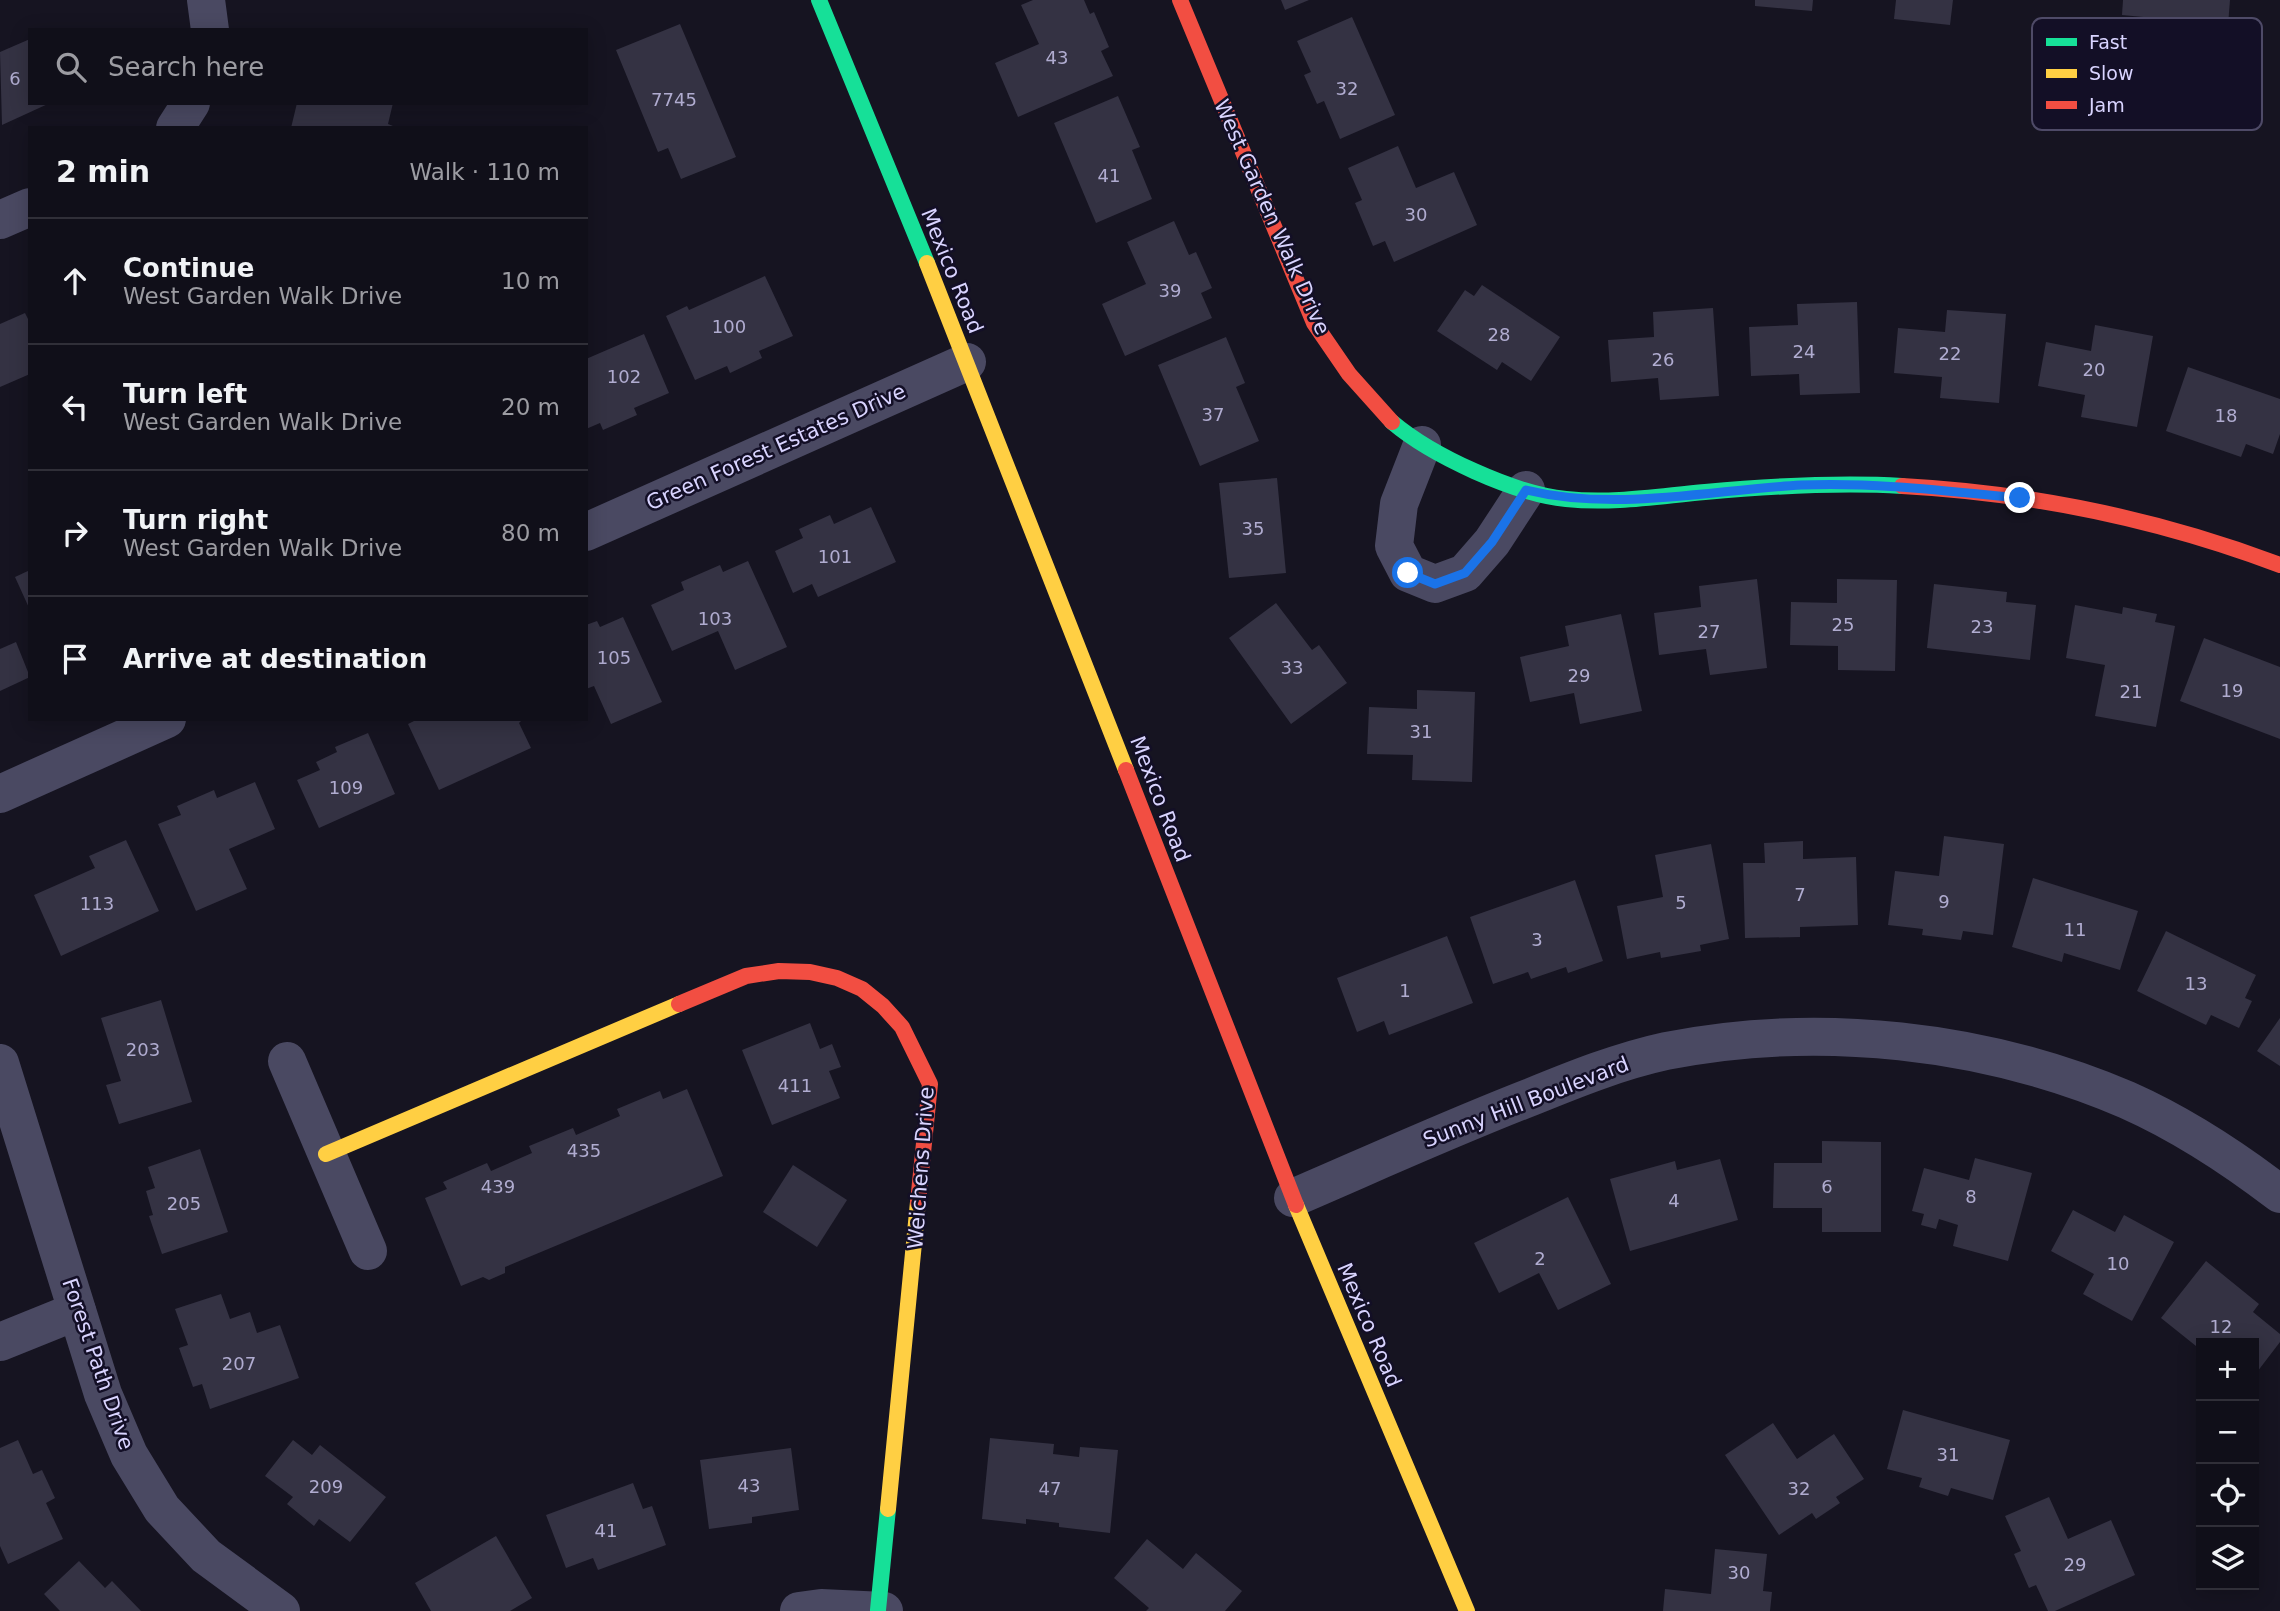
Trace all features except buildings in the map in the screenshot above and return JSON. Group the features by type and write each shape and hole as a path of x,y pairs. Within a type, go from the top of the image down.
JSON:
{"street":[{"path":"206,0 210,28"},
{"name":"Mexico Road","path":"819,0 967,362 1293,1198 1467,1611"},
{"name":"West Garden Walk Drive","path":"1180,0 1314,323 1340,365 1375,405 1422,445 1526,490 1564,499 1620,501 1745,488 1866,484 2020,498 2102,512 2182,532 2280,565"},
{"path":"175,126 190,105"},
{"path":"0,220 28,208"},
{"name":"Green Forest Estates Drive","path":"588,531 967,362"},
{"path":"1422,445 1399,504 1394,546 1408,573 1435,584 1465,573 1492,542 1526,490"},
{"path":"0,794 163,721"},
{"name":"Weichens Drive","path":"326,1154 746,976 778,969 804,969 835,976 887,1008 916,1045 930,1084 881,1610"},
{"name":"Sunny Hill Boulevard","path":"1293,1198 1590,1073 1665,1052 1783,1038 1909,1042 1962,1051 2067,1077 2129,1101 2184,1130 2280,1194"},
{"path":"287,1061 368,1251"},
{"name":"Forest Path Drive","path":"0,1063 103,1394 128,1455 162,1509 206,1556 281,1611"},
{"path":"0,1342 77,1311"},
{"path":"799,1611 821,1608 881,1610"}],"traffic: fast":[{"path":"819,0 927,263"},
{"path":"1392,422 1429,448 1475,471 1523,490 1566,499 1619,500 1804,485 1902,486"},
{"path":"878,1610 888,1509"}],"traffic: slow":[{"path":"927,263 1126,770"},
{"path":"326,1154 679,1004"},
{"path":"888,1509 918,1202"},
{"path":"1296,1205 1467,1611"}],"traffic: jam":[{"path":"1180,0 1314,323 1349,374 1392,422"},
{"path":"1902,486 1999,495 2094,511 2188,534 2280,565"},
{"path":"1126,770 1296,1205"},
{"path":"679,1004 746,976 779,971 810,972 837,978 862,989 883,1006 902,1027 930,1084 918,1202"}],"route":[{"path":"1408,573 1435,584 1465,573 1492,542 1526,490 1564,499 1620,501 1745,488 1866,484 2020,498"}]}
